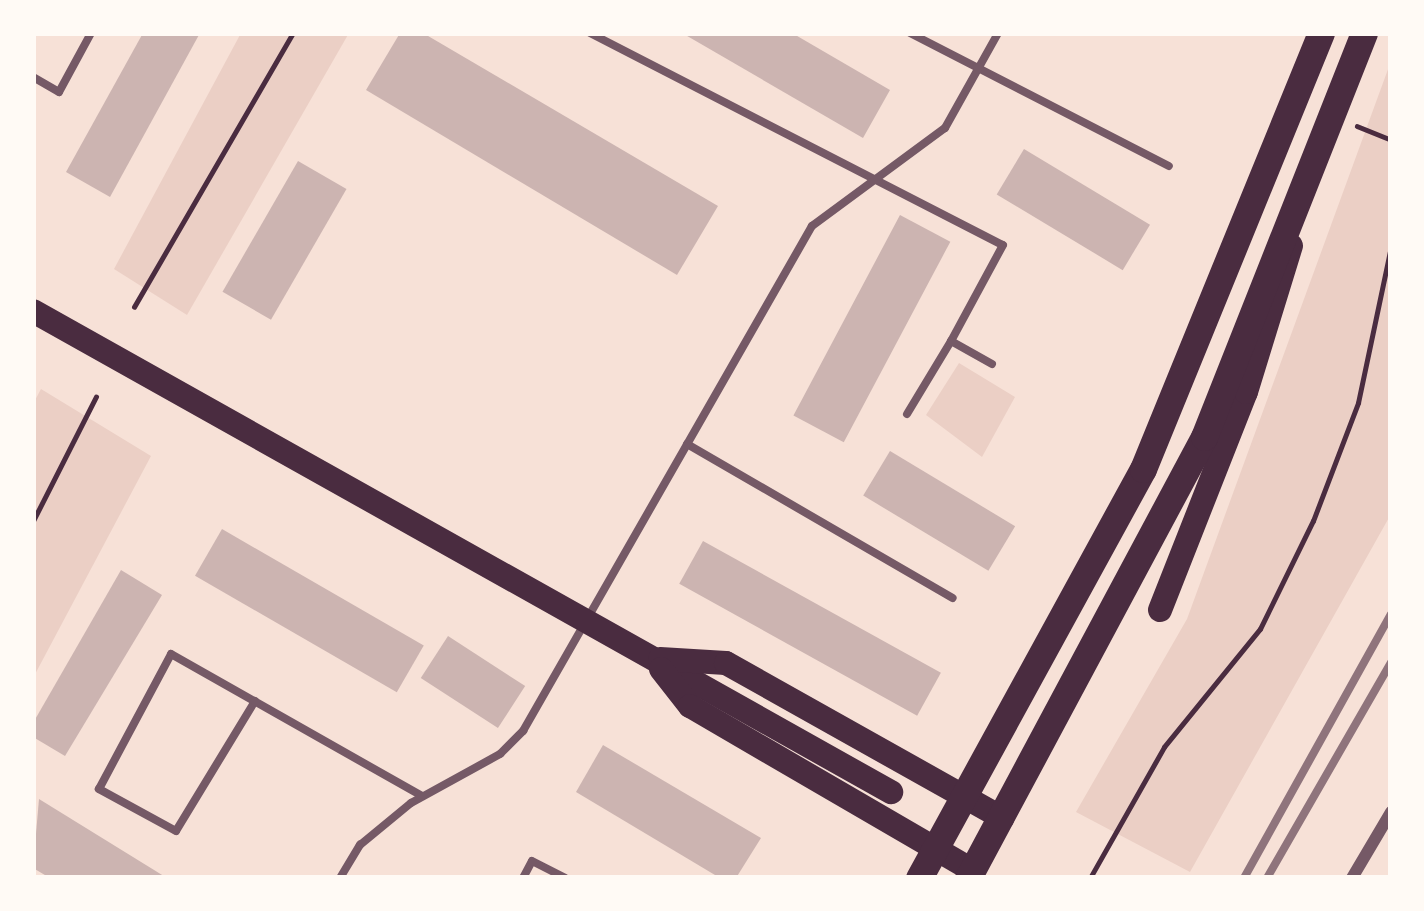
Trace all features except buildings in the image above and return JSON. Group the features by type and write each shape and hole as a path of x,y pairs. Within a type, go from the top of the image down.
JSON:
{"main road":[{"path":"919,878 968,798 1144,469 1321,33"},
{"path":"652,658 690,706 936,849 970,875 1204,437 1360,41"},
{"path":"1160,610 1246,392 1360,41"},
{"path":"33,311 891,793"},
{"path":"652,658 726,663 1002,818"}],"street":[{"path":"1352,878 1391,812"}],"lane":[{"path":"33,77 59,92 91,33"},
{"path":"590,33 1003,245 907,414"},
{"path":"910,33 1169,166"},
{"path":"340,878 360,844 423,796 500,754 523,731 812,226 945,128 998,33"},
{"path":"951,341 992,364"},
{"path":"687,444 952,598"},
{"path":"255,701 176,831 99,789 171,653 423,796"},
{"path":"523,878 532,860 566,878"}],"path":[{"path":"134,307 293,33"},
{"path":"1351,123 1391,140"},
{"path":"1090,878 1164,747 1260,629 1313,521 1358,403 1391,246"},
{"path":"33,521 96,397"}],"shaded area":[{"path":"241,33 349,33 187,315 114,269"},
{"path":"1391,61 1391,514 1190,872 1076,812 1187,619"},
{"path":"959,363 1015,397 982,457 926,415"},
{"path":"41,389 151,456 33,678 33,404"}],"railway":[{"path":"1244,878 1391,614"},
{"path":"1267,878 1391,662"}]}
